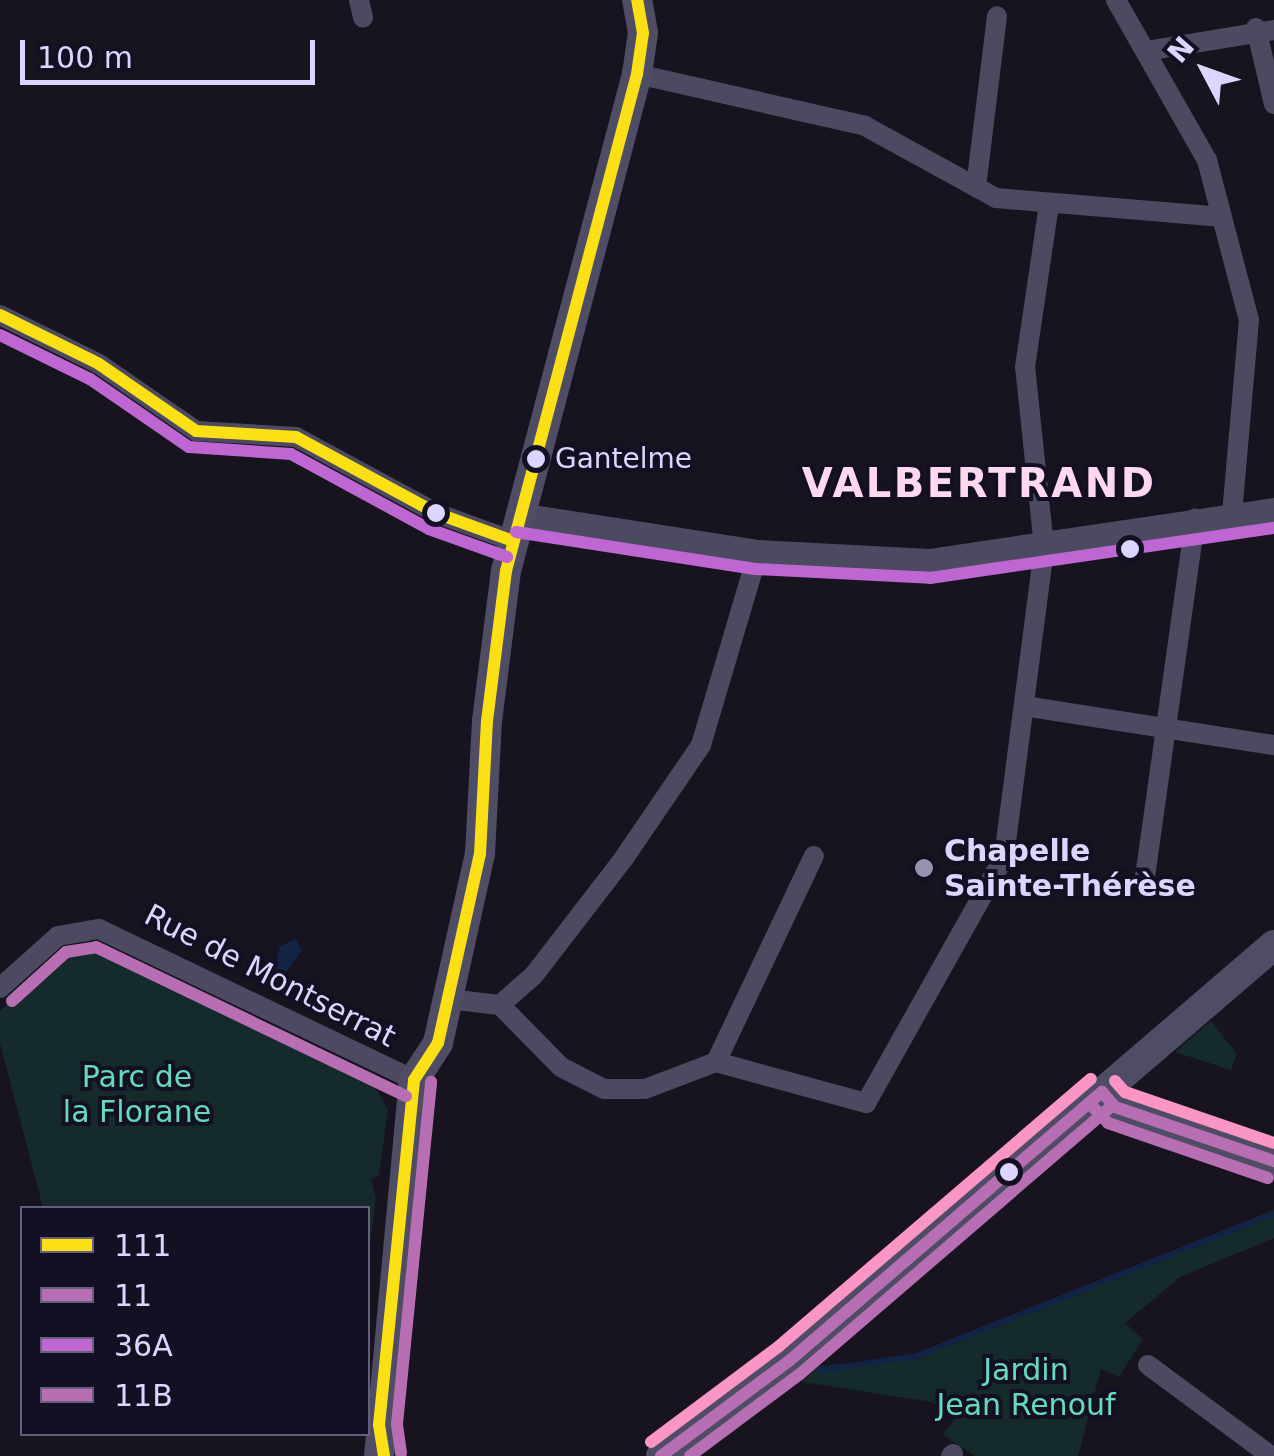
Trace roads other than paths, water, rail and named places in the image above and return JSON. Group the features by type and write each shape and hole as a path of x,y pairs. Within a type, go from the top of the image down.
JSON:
{"main road":[{"path":"381,1453 414,1080 438,1043 480,854 487,721 516,528 637,74 643,33 637,0"},
{"path":"660,1456 789,1361 1274,945"},
{"path":"1102,1092 1115,1106 1274,1161"}],"street":[{"path":"1116,0 1207,160 1249,320 1232,515"},
{"path":"976,187 997,16"},
{"path":"1146,50 1265,29 1274,104"},
{"path":"637,74 865,126 996,198 1220,218"},
{"path":"448,999 500,1005 560,1068 604,1089 645,1089 716,1062 866,1103 1004,857 1044,547 1025,367 1049,204"},
{"path":"0,316 88,358 196,432 296,437 436,514 516,528 758,552 929,561 1274,510"},
{"path":"1144,884 1195,519"},
{"path":"500,1005 534,975 701,745 758,552"},
{"path":"1024,706 1274,745"},
{"path":"716,1062 814,856"},
{"name":"Rue de Montserrat","path":"0,988 58,936 99,929 414,1080"},
{"path":"1148,1365 1271,1456"}],"water":[{"path":"296,939 302,951 283,976 274,975 280,946"}],"waterway":[{"path":"821,1370 917,1356 1274,1213"}],"place":[{"name":"Gantelme","path":"536,459"},
{"name":"Chapelle Sainte-Thérèse","path":"924,868"}],"district":[{"name":"VALBERTRAND","path":"979,483"}],"park label":[{"name":"Parc de la Florane","path":"137,1094"},
{"name":"Jardin Jean Renouf","path":"1026,1387"}]}
